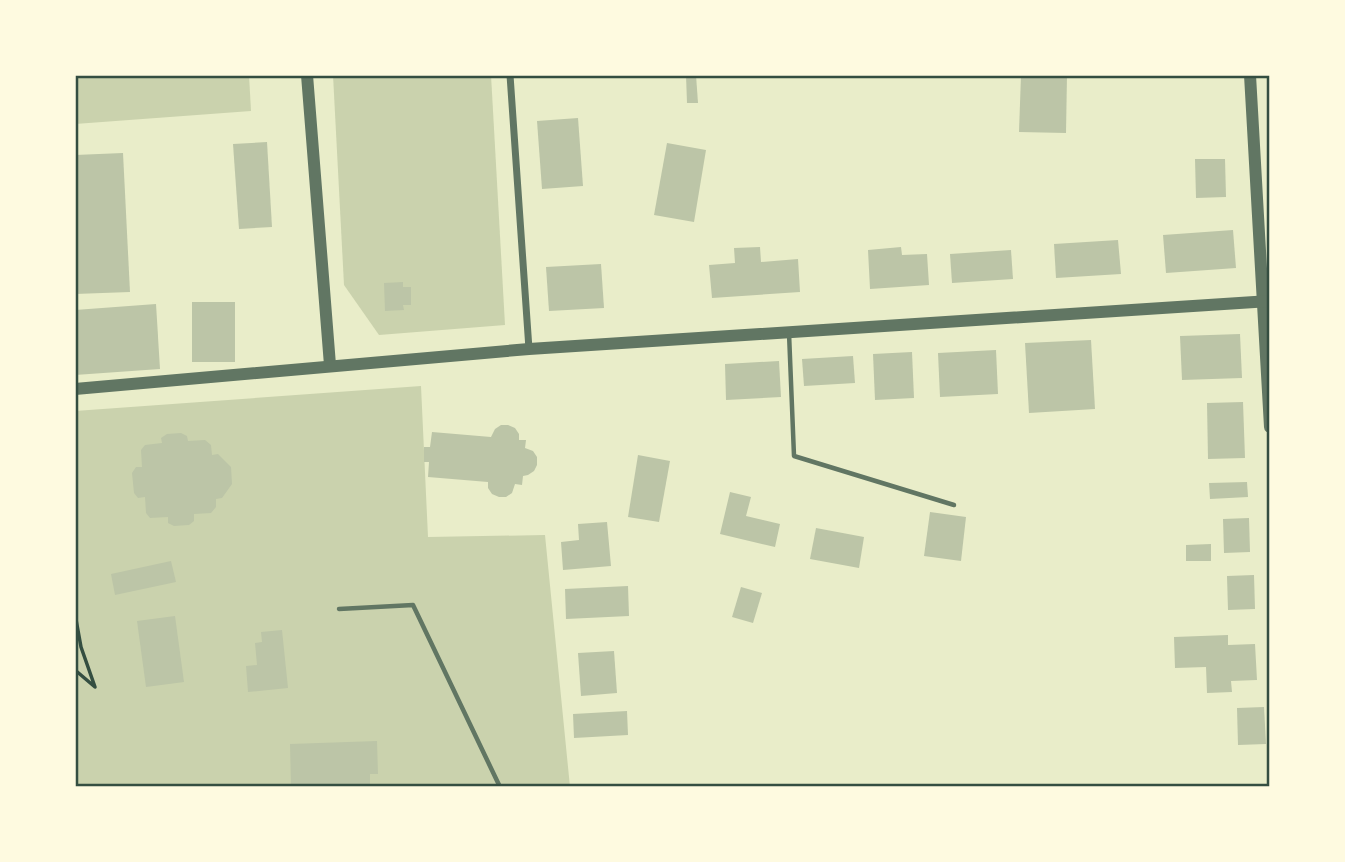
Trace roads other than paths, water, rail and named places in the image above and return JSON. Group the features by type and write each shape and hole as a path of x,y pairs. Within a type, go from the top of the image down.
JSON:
{"street":[{"path":"306,75 330,365"},
{"path":"510,75 529,349"},
{"path":"1250,75 1266,301 1270,427"},
{"path":"75,389 529,349 1266,301"}],"lane":[{"path":"789,332 794,456 954,505"},
{"path":"339,609 413,605 500,787"}]}
